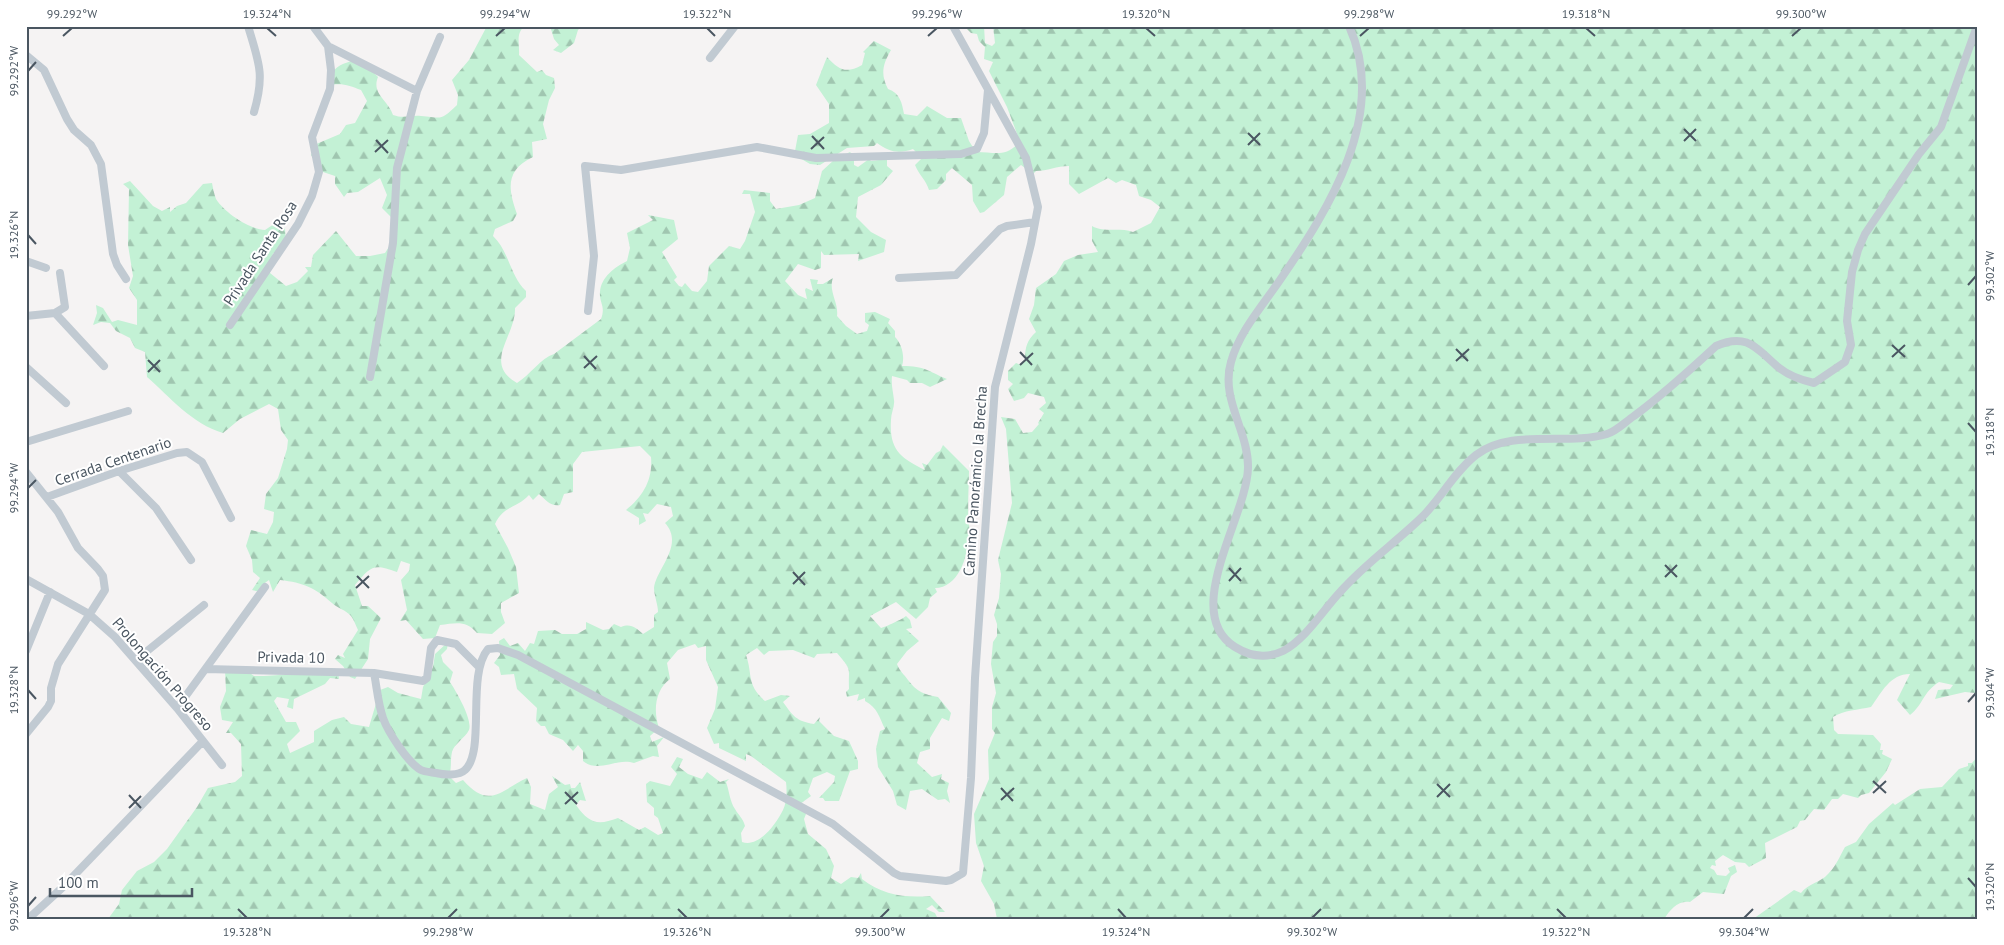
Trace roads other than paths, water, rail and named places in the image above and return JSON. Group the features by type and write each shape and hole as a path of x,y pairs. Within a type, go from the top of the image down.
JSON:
{"street":[{"path":"248,26 262,70 261,89 254,112"},
{"path":"313,26 328,46 416,91"},
{"path":"710,58 735,26"},
{"name":"Camino Panorámico la Brecha","path":"479,667 482,656 488,649 498,648 518,654 833,824 900,876 946,881 963,873 971,778 975,678 995,387 1038,207 1026,158 953,26"},
{"path":"1349,26 1356,40 1362,79 1361,105 1348,161 1339,184 1312,231 1237,346 1228,375 1228,389 1248,455 1248,472 1216,586 1212,610 1217,628 1229,643 1250,655 1263,657 1281,652 1294,644 1343,588 1424,516 1470,460 1487,448 1518,441 1590,437 1610,433 1662,397 1716,346 1726,341 1745,341 1757,347 1779,368 1799,380 1807,382 1814,383 1846,362 1851,345 1847,321 1852,272 1858,250 1865,234 1919,154 1941,127 1977,26"},
{"path":"370,377 393,243 396,168 416,91 440,37"},
{"name":"Privada Santa Rosa","path":"230,325 298,224 312,196 319,172 312,137 330,89 331,70 328,46"},
{"path":"26,55 44,70 74,130 91,145 101,164 113,254 116,265 126,280"},
{"path":"588,312 594,256 585,166 621,170 757,147 816,158 961,154 977,149 984,133 988,90"},
{"path":"900,278 956,275 1000,229 1007,226 1035,222"},
{"path":"26,261 46,268"},
{"path":"26,316 55,313 65,307 60,273"},
{"path":"55,313 104,366"},
{"path":"26,366 66,403"},
{"path":"26,442 128,411"},
{"name":"Cerrada Centenario","path":"47,498 119,471 177,453 187,452 202,462 231,518"},
{"path":"119,471 156,508 191,560"},
{"path":"26,472 47,498 78,548 103,576 105,590 58,664 51,688 51,701 26,734"},
{"name":"Prolongación Progreso","path":"26,579 89,614 136,660 222,764"},
{"path":"177,708 265,587"},
{"path":"26,651 50,592"},
{"path":"136,660 204,606"},
{"name":"Privada 10","path":"206,669 374,673 423,682 427,678 431,648 437,640 456,644 479,667"},
{"path":"374,673 383,719 397,744 421,770 440,774 457,774 465,770 470,762 475,730 479,667"},
{"path":"28,919 62,887 203,741"}]}
